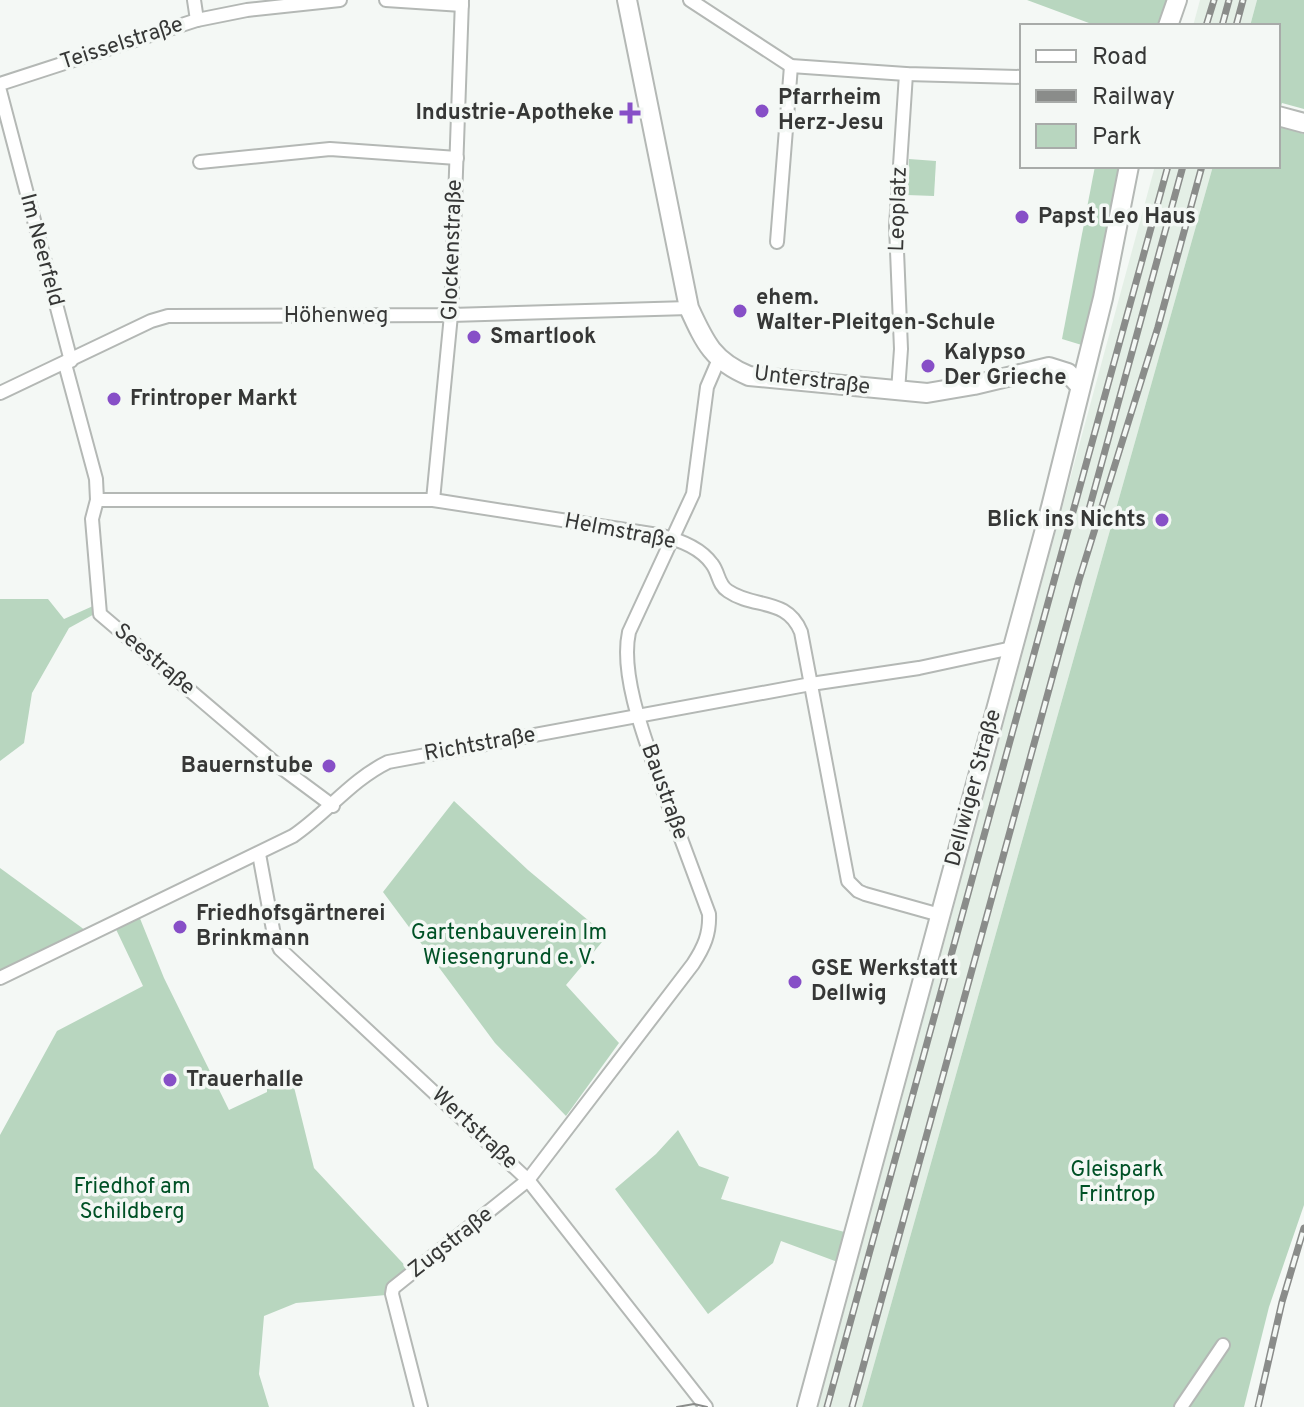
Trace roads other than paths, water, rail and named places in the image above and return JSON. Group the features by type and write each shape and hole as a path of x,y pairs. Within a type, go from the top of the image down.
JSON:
{"main road":[{"path":"627,0 689,308 704,341 719,359"},
{"path":"1169,24 1177,0"},
{"path":"1280,117 1304,123"},
{"name":"Dellwiger Straße","path":"807,1407 1051,507 1103,298 1129,168"},
{"name":"Unterstraße","path":"719,359 749,376 898,391 927,393 1049,367 1068,373 1080,386"}],"street":[{"path":"194,0 197,20"},
{"name":"Teisselstraße","path":"0,84 197,20 247,10 340,0"},
{"path":"386,0 462,3"},
{"path":"690,0 791,66 906,74 1020,77"},
{"name":"Glockenstraße","path":"433,500 451,315 462,3"},
{"path":"777,242 791,66"},
{"name":"Leoplatz","path":"898,391 901,349 896,226 906,74"},
{"name":"Im Neerfeld","path":"0,91 68,362"},
{"path":"200,162 330,149 457,158"},
{"name":"Höhenweg","path":"0,393 151,321 168,316 451,315 689,308"},
{"name":"Baustraße","path":"528,1180 693,964 704,947 709,930 709,914 638,716 627,660 627,642 697,482 707,387 719,359"},
{"name":"Seestraße","path":"68,362 96,479 97,500 92,519 100,614 275,763 333,806"},
{"name":"Helmstraße","path":"97,500 433,500 673,538 699,551 712,564 722,586 730,592 778,608 796,620 848,881 865,894 940,915"},
{"name":"Richtstraße","path":"0,978 293,836 333,806 357,780 388,762 811,684 919,668 1012,648"},
{"name":"Wertstraße","path":"259,854 274,935 280,949 528,1180 706,1407"},
{"name":"Zugstraße","path":"421,1407 393,1288 528,1180"},
{"path":"1181,1407 1223,1345"}],"tram line":[{"path":"677,1407 694,1404 707,1407"}],"railway":[{"path":"1207,24 1214,0"},
{"path":"1223,24 1229,0"},
{"path":"1237,24 1243,0"},
{"path":"827,1407 1167,168"},
{"path":"1088,513 1182,168"},
{"path":"852,1407 1079,580 1158,327 1201,168"},
{"path":"1258,1407 1282,1302 1304,1228"}],"place":[{"name":"Pfarrheim Herz-Jesu","path":"762,111"},
{"name":"Industrie-Apotheke","path":"630,113"},
{"name":"Papst Leo Haus","path":"1022,217"},
{"name":"ehem. Walter-Pleitgen-Schule","path":"740,311"},
{"name":"Smartlook","path":"474,337"},
{"name":"Kalypso Der Grieche","path":"928,366"},
{"name":"Frintroper Markt","path":"114,399"},
{"name":"Blick ins Nichts","path":"1162,520"},
{"name":"Bauernstube","path":"329,766"},
{"name":"Friedhofsgärtnerei Brinkmann","path":"180,927"},
{"name":"GSE Werkstatt Dellwig","path":"795,982"},
{"name":"Trauerhalle","path":"170,1080"}],"park label":[{"name":"Gartenbauverein Im Wiesengrund e. V.","path":"509,946"},
{"name":"Gleispark Frintrop","path":"1117,1182"},
{"name":"Friedhof am Schildberg","path":"132,1200"}]}
